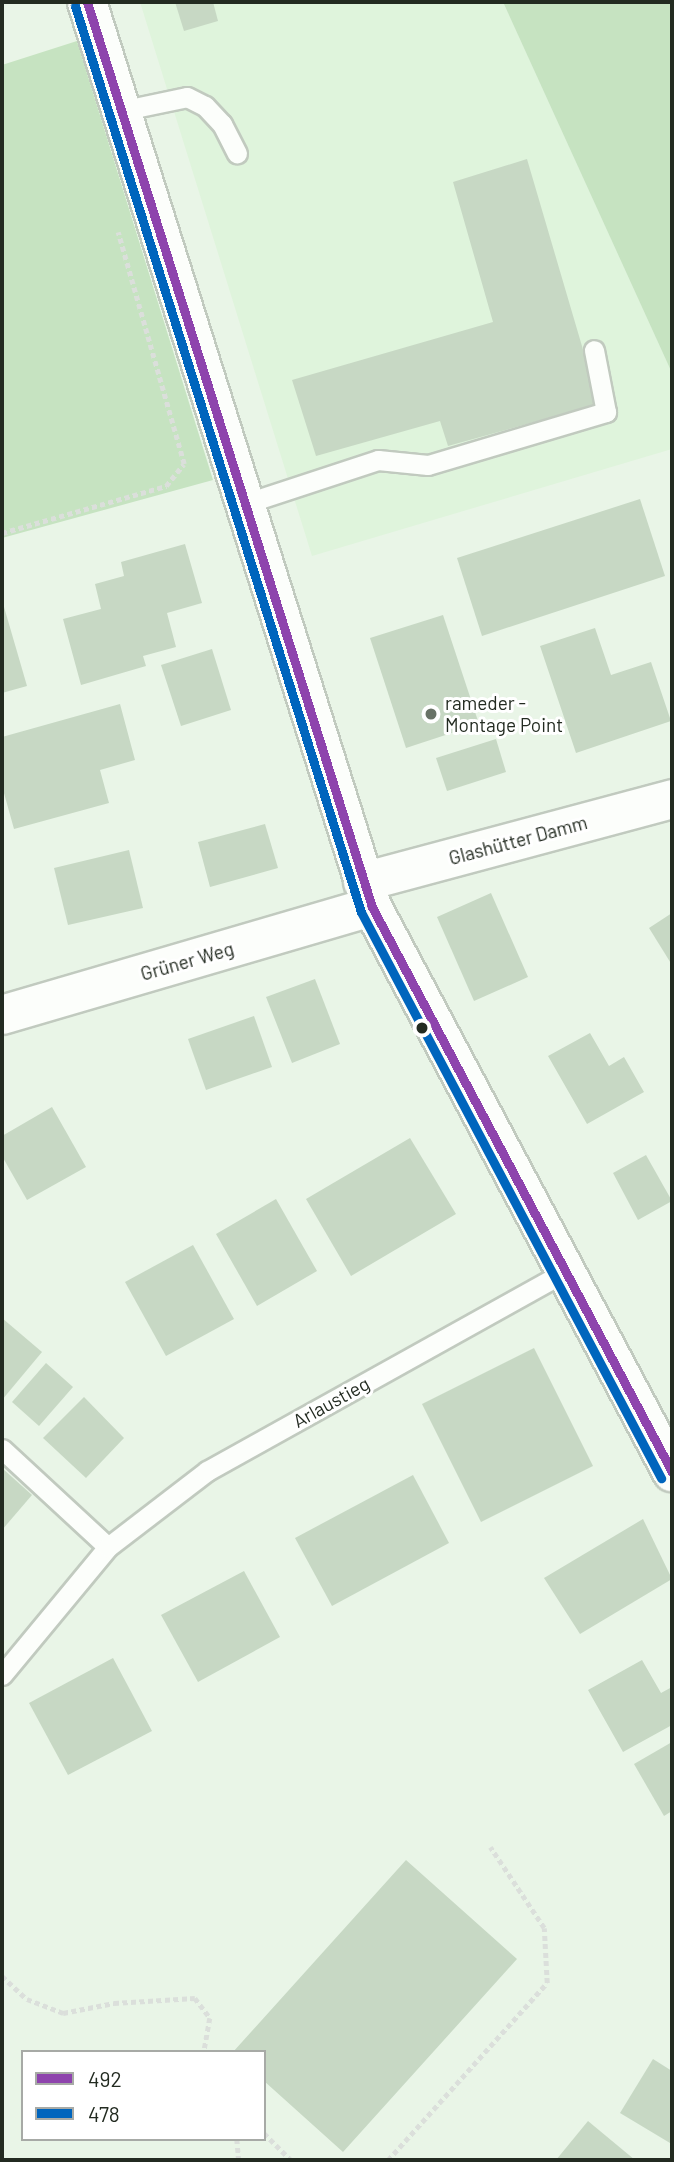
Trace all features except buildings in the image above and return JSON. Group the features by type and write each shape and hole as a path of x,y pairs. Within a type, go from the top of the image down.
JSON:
{"street":[{"path":"88,2 120,111 368,894 564,1272 672,1472"},
{"name":"Glashütter Damm","path":"368,894 672,799"},
{"name":"Grüner Weg","path":"2,1015 368,894"}],"lane":[{"path":"120,111 187,97 205,106 222,124 237,153"},
{"path":"244,504 378,460 428,465 606,412 594,350"},
{"name":"Arlaustieg","path":"2,1675 108,1547 207,1471 564,1272"},
{"path":"2,1449 108,1547"}],"path":[{"path":"2,533 166,486 184,464 115,222"},
{"path":"388,2160 547,1983 544,1928 491,1847"},
{"path":"2,1976 27,1999 63,2014 114,2003 195,1998 210,2018 204,2050"},
{"path":"266,2135 292,2160"},
{"path":"237,2141 239,2160"}],"shaded area":[{"path":"140,2 503,2 672,373 672,449 312,556"},
{"path":"503,2 672,2 672,373"},
{"path":"77,41 213,480 2,538 2,65"}],"transit line":[{"name":"492","path":"87,2 372,907 672,1472"},
{"name":"478","path":"75,6 361,912 661,1478"}],"place":[{"name":"rameder - Montage Point","path":"431,714"}]}
